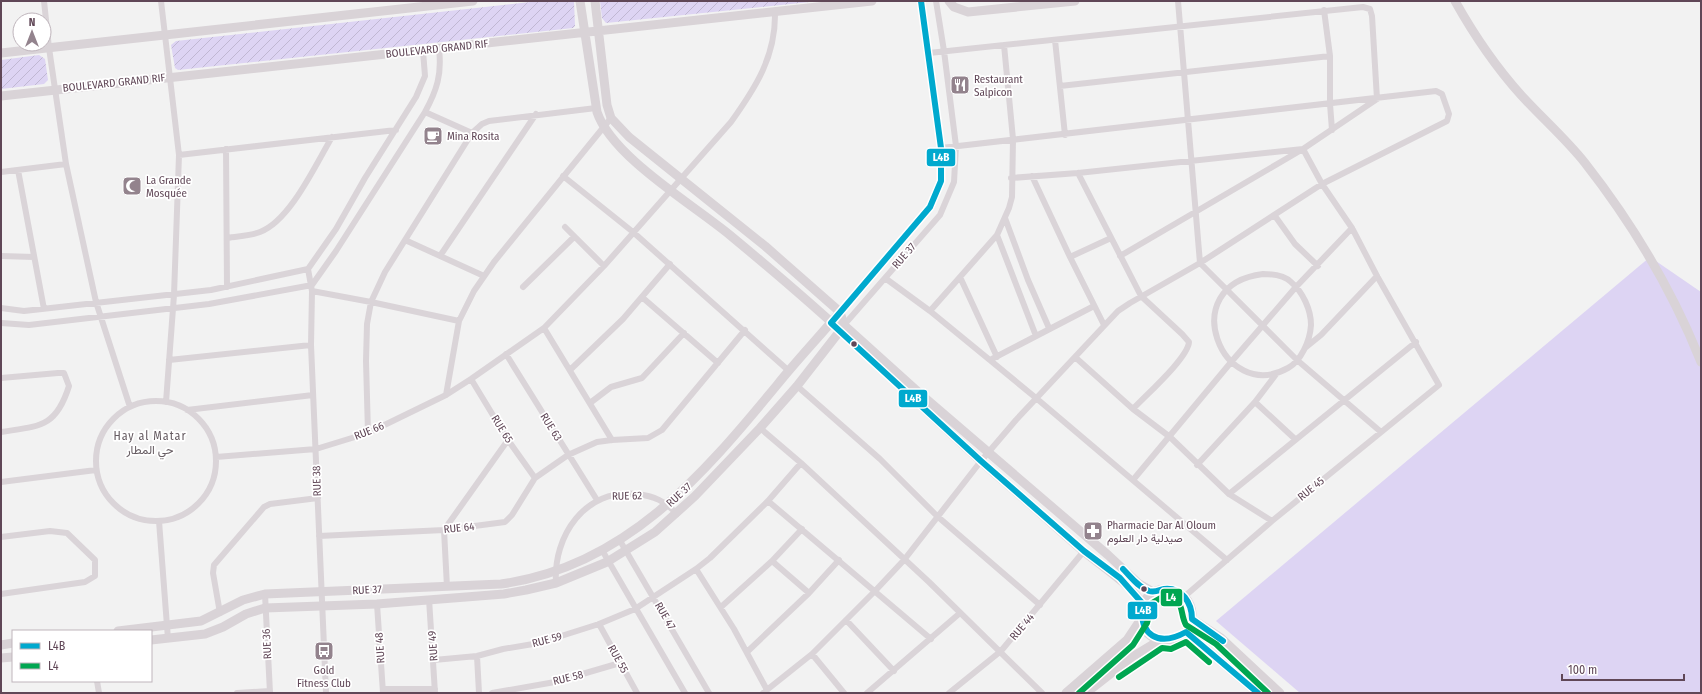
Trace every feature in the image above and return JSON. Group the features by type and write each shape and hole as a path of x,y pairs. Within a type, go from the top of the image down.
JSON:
{"street":[{"path":"44,1 45,12"},
{"path":"162,1 179,155 174,295 166,402"},
{"path":"52,48 166,36 414,4 474,1"},
{"path":"580,1 596,108 603,126 620,148 670,190 730,235 831,323 842,328 989,452 1108,555 1138,583 1153,592"},
{"path":"595,1 607,105 611,118 629,137 679,179 765,246 840,312 842,328 981,461 1084,551 1120,578 1143,604"},
{"name":"BOULEVARD GRAND RIF","path":"1,96 872,1"},
{"name":"RUE 37","path":"126,630 201,620 220,613 243,600 264,594 447,586 522,581 555,571 602,550 669,504 717,455 930,206 941,181 941,148 921,1"},
{"name":"RUE 37","path":"152,640 205,634 223,627 246,614 265,608 377,604 504,594 556,583 607,562 655,532 677,514 715,477 760,428 797,386 842,328 940,215 954,182 956,146 936,1"},
{"path":"949,1 954,7 968,12 1075,1"},
{"path":"1178,1 1190,161 1200,263 1297,360 1381,432"},
{"path":"1455,1 1478,39 1500,70 1522,96 1573,148 1596,179 1643,248 1665,284 1701,362"},
{"path":"928,53 1360,7 1370,9 1374,26 1377,99"},
{"path":"1324,10 1330,56 1330,104 1332,130"},
{"name":"RUE 66","path":"216,457 316,449 368,433 446,395 544,328 604,266 679,179 731,122 746,100 767,60 774,40 775,12"},
{"path":"1054,40 1064,135"},
{"path":"930,311 997,235 1005,218 1012,196 1011,178 1013,139 1004,45"},
{"path":"312,288 425,112 437,88 440,76 439,49"},
{"path":"1,308 24,311 96,302 174,295 227,287 308,269 336,230 365,178 396,130 422,84 425,76 423,51"},
{"path":"1,53 12,52"},
{"path":"50,52 66,164 96,302 130,407"},
{"path":"1060,86 1330,56"},
{"path":"696,569 721,606 747,652 765,692 812,654 904,560 981,461 1036,398 1118,311 1141,296 1200,263 1275,216 1322,184 1447,121 1449,118 1442,94 1438,91 941,148"},
{"path":"1120,256 1303,148 1377,99"},
{"path":"368,433 366,361 367,324 372,302 385,272 472,133 482,124 489,121 536,114 596,108"},
{"path":"425,112 472,133"},
{"path":"440,256 536,114"},
{"path":"446,395 459,321 484,276 603,126 611,118"},
{"path":"179,155 226,148 396,130"},
{"path":"227,238 261,232 283,216 293,203 332,137"},
{"path":"226,148 227,287"},
{"path":"1011,178 1078,173 1303,148"},
{"path":"1229,494 1416,342 1377,276 1352,228 1322,184 1303,148"},
{"path":"1,172 66,164"},
{"path":"18,170 44,308"},
{"path":"1078,173 1141,296 1182,334 1187,339 1189,344 1186,351 1170,370 1133,408"},
{"path":"563,176 633,232 745,330 789,371"},
{"path":"1032,176 1104,325"},
{"path":"930,206 940,215"},
{"path":"1275,216 1295,244 1318,266"},
{"path":"1005,218 1028,280 1049,328"},
{"path":"565,226 574,237 604,266"},
{"path":"1133,480 1232,361 1296,288 1352,228"},
{"path":"997,235 1036,336"},
{"path":"523,287 574,237"},
{"path":"1070,257 1111,238"},
{"path":"405,240 484,276"},
{"path":"1,256 34,257"},
{"path":"570,370 643,298 670,264"},
{"name":"RUE 38","path":"308,269 312,288 311,345 326,693"},
{"path":"1263,274 1282,277 1291,282 1296,288 1305,302 1310,317 1310,334 1305,348 1297,360 1298,361 1276,373 1253,373 1238,367 1219,346 1213,326 1216,306 1226,289 1243,278 1263,274"},
{"path":"1305,348 1321,335 1377,276"},
{"path":"960,277 997,357"},
{"path":"885,278 930,311 990,360 1227,560"},
{"path":"1017,285 1028,280"},
{"path":"1,323 29,325 101,317 209,304 312,288 459,321"},
{"path":"643,298 718,363"},
{"path":"990,360 1049,328 1094,306"},
{"path":"544,328 612,440"},
{"name":"RUE 64","path":"320,536 444,530 505,522 512,515 535,478 568,455 588,445 612,440 644,439 657,435 666,427 745,330"},
{"path":"590,403 611,387 642,378 684,333"},
{"name":"RUE 45","path":"1185,596 1439,384 1416,342"},
{"path":"169,360 311,345"},
{"name":"RUE 63","path":"506,354 597,500"},
{"path":"1075,357 1133,408 1170,437 1196,465 1229,494 1272,522"},
{"path":"1,378 58,372 66,376 69,386 53,418 40,426 1,432"},
{"path":"1196,465 1256,402 1276,373"},
{"name":"RUE 65","path":"471,379 508,440 535,478"},
{"path":"797,386 880,459 937,516 1040,605"},
{"path":"187,410 313,395"},
{"path":"166,402 187,410 198,419 207,430 213,443 216,457 214,476 202,498 194,507 178,517 159,521 142,520 130,515 111,502 101,487 96,470 96,455 99,440 106,426 117,415 130,407 142,403 166,402"},
{"path":"1256,402 1296,439"},
{"path":"760,428 801,463 1001,651 1042,693"},
{"path":"447,586 444,530 508,440"},
{"name":"RUE 59","path":"434,660 477,656 503,649 539,643 599,624 635,609 696,569 719,550 768,501 801,463"},
{"path":"1,482 96,470"},
{"name":"RUE 62","path":"556,583 555,571 562,544 572,524 578,516 597,500 614,495 633,494 653,497 669,504 677,514"},
{"path":"220,613 213,573 214,565 258,512 270,504 318,498"},
{"path":"768,501 930,639"},
{"path":"159,521 168,639"},
{"path":"721,606 772,561 802,529"},
{"path":"1,537 50,531 67,533 94,560 96,570 92,579 85,582 1,594"},
{"name":"RUE 47","path":"619,539 709,693"},
{"name":"RUE 47","path":"602,550 607,562 685,693"},
{"name":"RUE 44","path":"950,693 1001,651 1084,551"},
{"path":"747,652 809,593 839,560"},
{"path":"772,561 809,593"},
{"path":"1066,693 1127,640 1141,619 1143,604 1153,592 1170,589 1176,590 1185,596 1191,607 1192,619 1186,632 1174,639 1160,640 1132,657 1086,693"},
{"name":"RUE 36","path":"264,594 270,692"},
{"name":"RUE 49","path":"429,599 435,691"},
{"name":"RUE 48","path":"377,604 383,691"},
{"path":"867,693 960,613"},
{"path":"1141,619 1149,634 1160,640"},
{"path":"1192,619 1221,638 1280,693"},
{"path":"846,620 894,671"},
{"name":"RUE 55","path":"599,624 637,693"},
{"path":"1186,632 1258,693"},
{"path":"1,645 12,643"},
{"path":"812,654 844,693"},
{"path":"477,656 479,693"},
{"path":"1,658 12,657"},
{"name":"RUE 58","path":"492,693 518,691 571,678 620,663"},
{"path":"97,682 99,693"},
{"path":"383,691 435,691"},
{"path":"237,693 270,692"}],"shaded area":[{"path":"539,1 574,1 575,26 573,28 178,70 175,68 171,45 176,41"},
{"path":"600,1 819,1 606,23 602,18"},
{"path":"39,55 45,59 48,80 44,84 1,89 1,60"},
{"path":"1650,257 1701,292 1701,693 1300,693 1216,621"}],"transit line":[{"name":"L4B","path":"921,1 941,148 941,181 930,207 831,323 981,461 1084,551 1120,578 1143,604 1142,615 1144,624 1147,631 1152,636 1167,638 1186,632 1258,693"},
{"name":"L4B","path":"1123,569 1138,584 1151,592 1170,589 1181,593 1188,602 1192,613 1192,619 1223,641"},
{"name":"L4","path":"1079,693 1133,645 1147,623 1152,603 1164,596 1171,597 1179,603 1186,625 1216,644 1268,693"},
{"name":"L4","path":"1119,677 1162,648 1171,649 1186,642 1209,662"}],"place":[{"name":"Restaurant Salpicon","path":"960,85"},
{"name":"Mina Rosita","path":"433,136"},
{"name":"La Grande Mosquée","path":"132,186"},
{"name":"Pharmacie Dar Al Oloum صيدلية دار العلوم","path":"1093,531"},
{"name":"Gold Fitness Club","path":"324,651"}],"district":[{"name":"Hay al Matar حي المطار","path":"150,443"}]}
